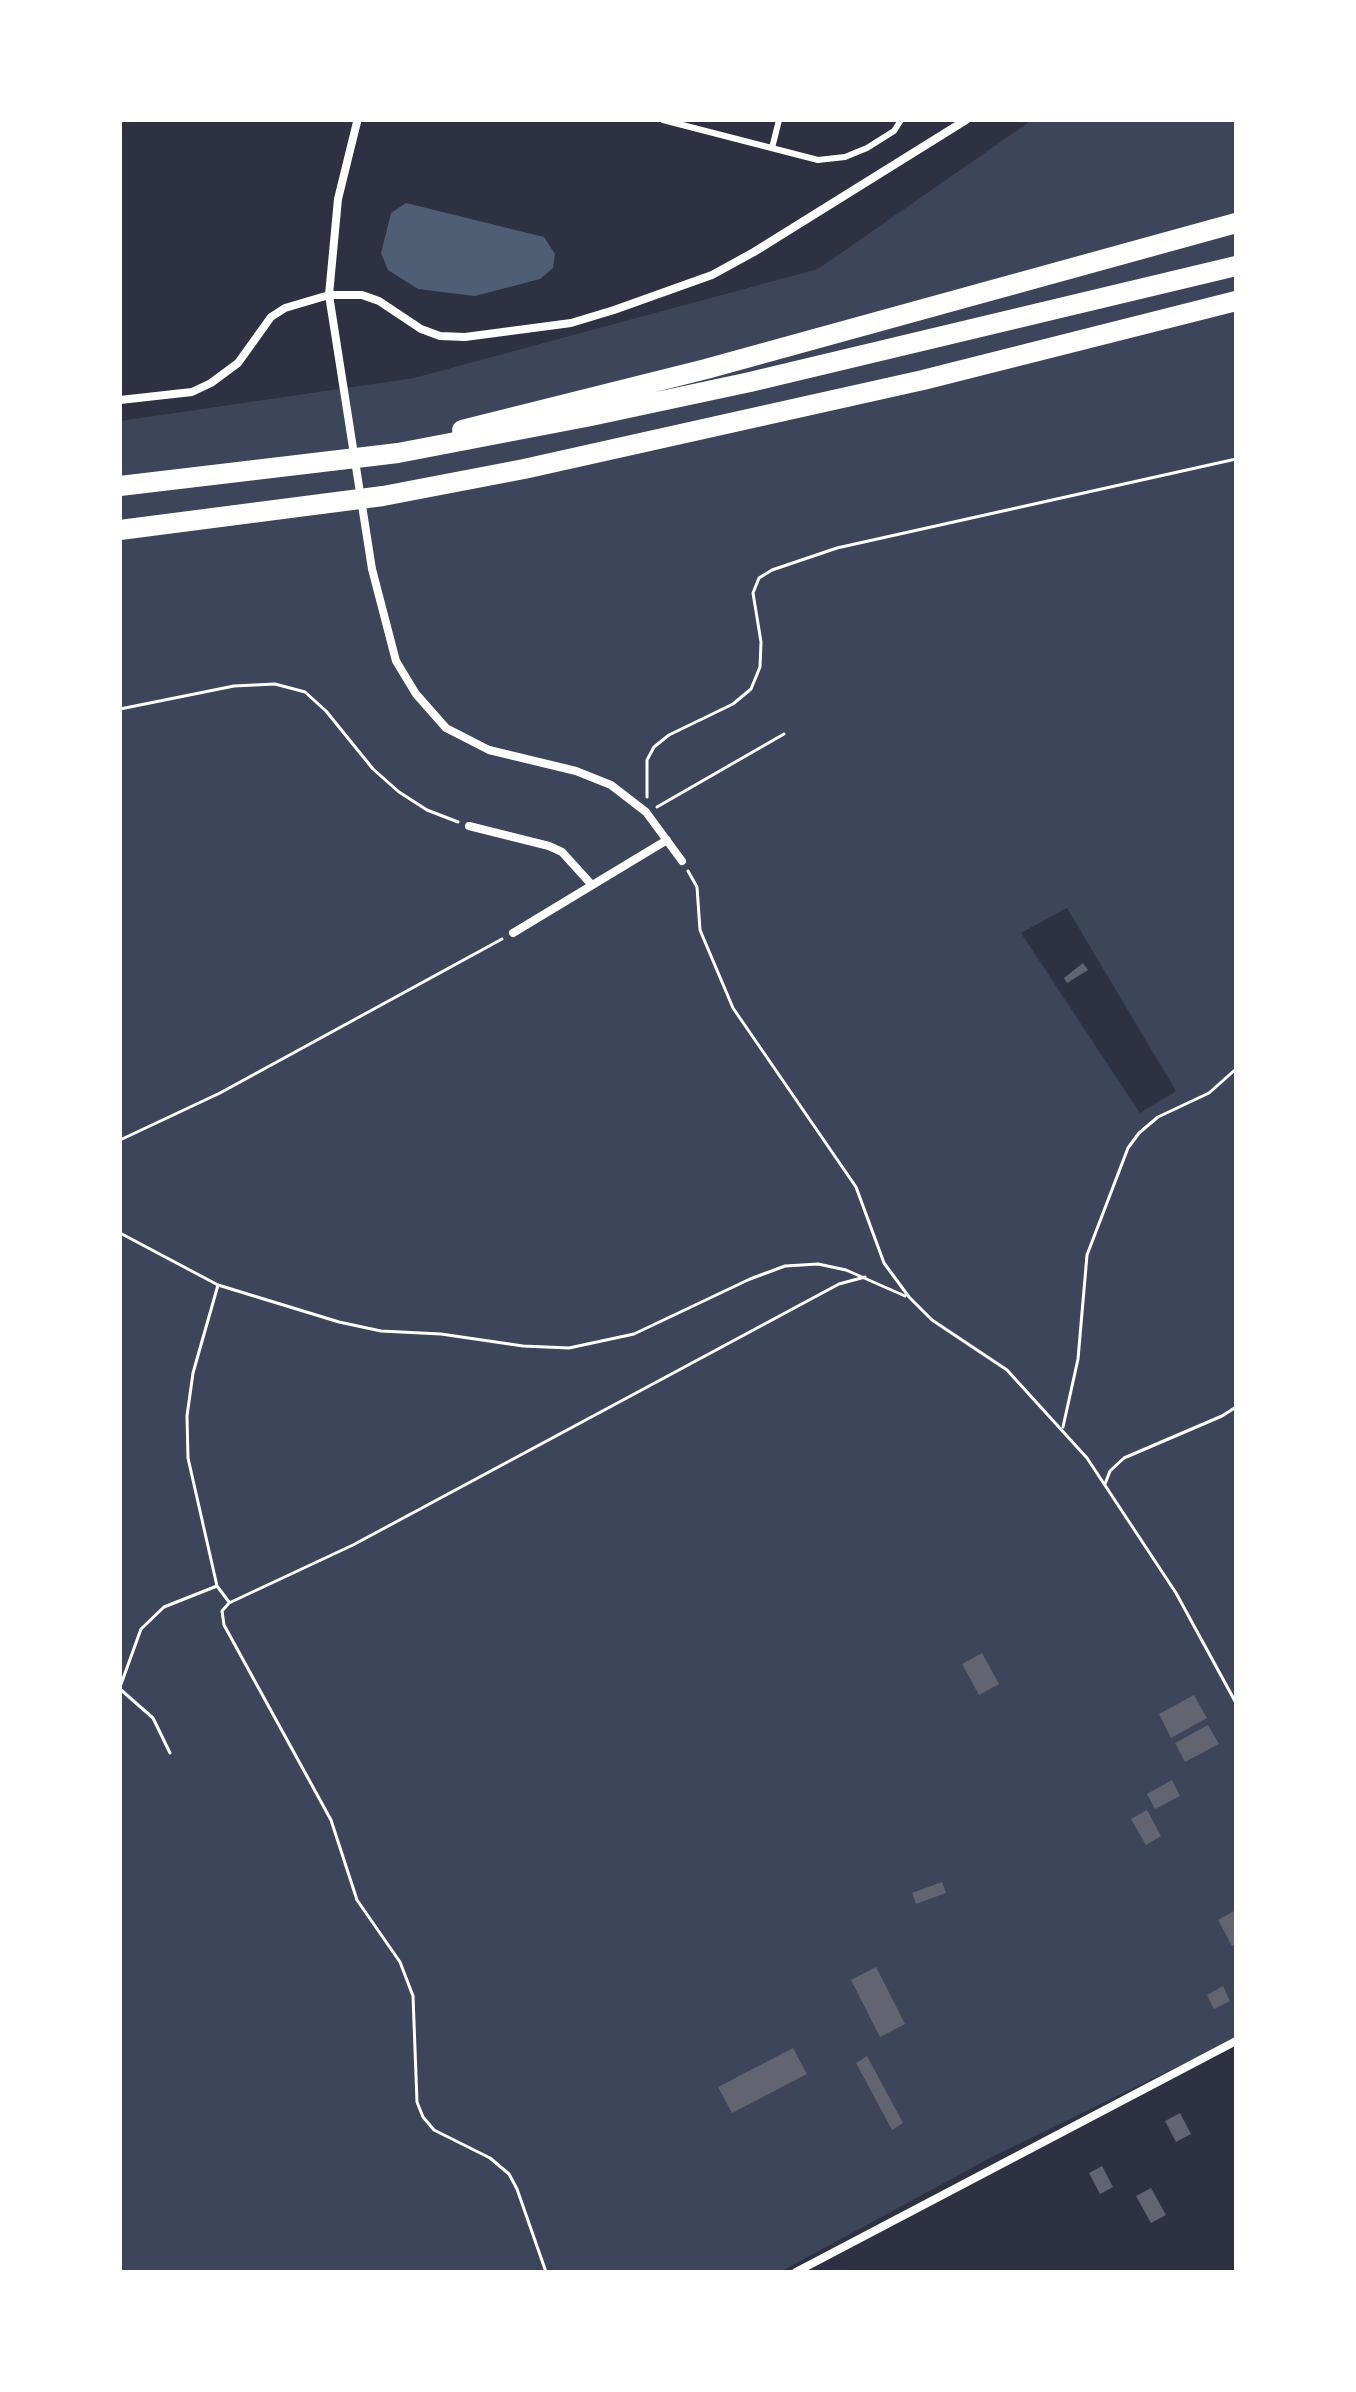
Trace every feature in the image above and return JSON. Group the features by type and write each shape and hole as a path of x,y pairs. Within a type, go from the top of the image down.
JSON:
{"highway":[{"path":"398,453 489,421 706,369 1236,223"},
{"path":"120,486 398,453 750,382 1236,266"},
{"path":"120,530 383,496 524,469 923,380 1236,301"}],"street":[{"path":"120,400 192,392 211,383 238,363 271,317 285,308 329,295 362,295 379,301 421,329 440,336 511,334 571,323 712,275 966,120"},
{"path":"357,122 338,199 329,295 372,569 396,661 416,694 438,721 489,750 594,777 646,812 682,861"},
{"path":"469,826 562,852 591,884"},
{"path":"513,933 667,840"},
{"path":"796,2272 1236,2041"}],"lane":[{"path":"663,120 818,160 845,157 894,131 901,120"},
{"path":"772,148 779,120"}],"path":[{"path":"646,812 647,760 654,747 669,735 733,704 751,689 760,667 761,642 753,593 759,578 837,548 1236,459"},
{"path":"120,709 234,686 275,684 305,692 399,792 427,810 469,826"},
{"path":"646,812 784,734"},
{"path":"682,861 697,887 700,930 733,1008 856,1187 884,1263 909,1297 951,1335 1007,1370 1063,1429 1105,1484 1176,1593 1236,1703"},
{"path":"120,1140 325,1038 513,933"},
{"path":"1063,1429 1078,1359 1087,1255 1128,1148 1139,1133 1158,1117 1209,1093 1236,1069"},
{"path":"120,1233 218,1285 339,1322 381,1331 569,1348 634,1334 750,1279 785,1266 818,1264 865,1277 909,1297"},
{"path":"546,2272 509,2174 490,2158 434,2130 423,2117 417,2102 413,1996 400,1962 357,1900 331,1820 224,1625 222,1611 229,1603 353,1545 839,1284 865,1277"},
{"path":"218,1285 203,1330 187,1416 188,1458 217,1586 229,1603"},
{"path":"1105,1484 1110,1471 1124,1458 1236,1407"},
{"path":"170,1753 153,1718 120,1688 141,1629 164,1607 217,1586"}],"shaded area":[{"path":"1032,120 1236,120 1236,2038 990,2158 780,2272 120,2272 120,421 414,378 818,269","holes":["1067,908 1176,1091 1140,1113 1021,933"]},
{"path":"406,203 544,237 555,254 553,268 540,279 475,296 418,289 388,270 381,253 391,213"}],"building":[{"path":"1083,963 1088,970 1067,983 1064,978"},
{"path":"982,1653 999,1684 979,1695 962,1664"},
{"path":"1194,1695 1207,1718 1171,1738 1159,1714"},
{"path":"1208,1725 1219,1744 1185,1762 1175,1743"},
{"path":"1172,1780 1180,1796 1155,1809 1147,1794"},
{"path":"1147,1810 1161,1836 1146,1845 1131,1819"},
{"path":"942,1882 946,1893 916,1904 912,1893"},
{"path":"1234,1911 1236,1944 1232,1946 1218,1920"},
{"path":"876,1967 905,2024 880,2037 851,1980"},
{"path":"1223,1986 1230,2001 1214,2009 1207,1995"},
{"path":"793,2048 807,2074 732,2113 718,2087"},
{"path":"867,2056 903,2123 892,2130 856,2063"},
{"path":"1180,2113 1191,2134 1176,2142 1165,2121"},
{"path":"1102,2166 1113,2187 1100,2194 1089,2173"},
{"path":"1151,2188 1166,2215 1151,2223 1136,2196"}]}
